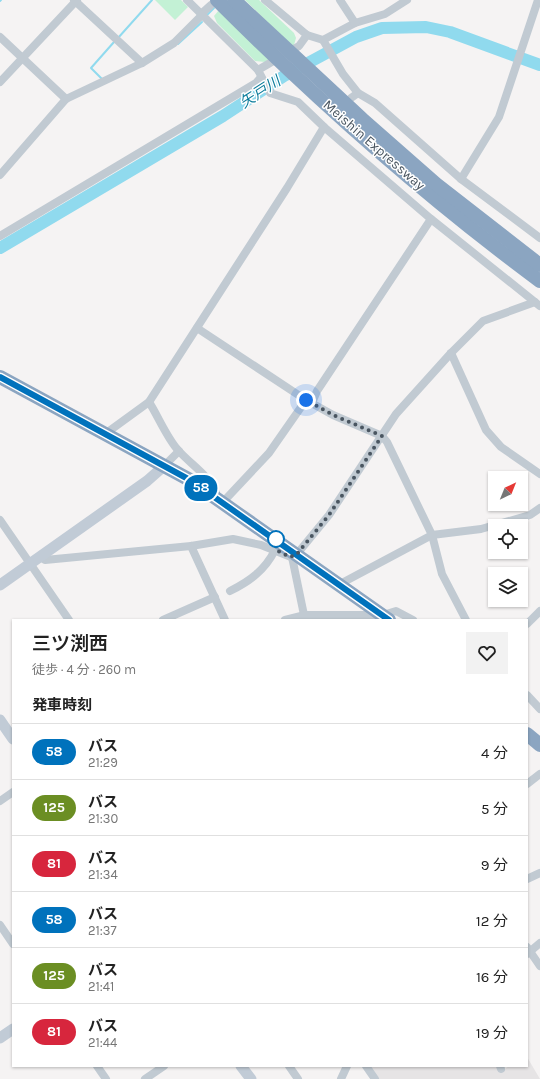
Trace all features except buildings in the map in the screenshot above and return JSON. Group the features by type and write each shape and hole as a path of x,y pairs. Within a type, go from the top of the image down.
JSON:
{"highway":[{"name":"Meishin Expressway","path":"234,0 281,53 429,194 540,281"},
{"name":"Meishin Expressway","path":"214,2 281,53"},
{"name":"Meishin Expressway","path":"313,83 436,184 540,265"},
{"path":"0,377 164,466 218,499 294,555 340,584 386,618"},
{"path":"528,735 540,745"}],"street":[{"path":"0,82 75,0 142,63"},
{"path":"187,0 260,75 270,93 298,102 444,230 537,304"},
{"path":"265,0 307,36 323,41 334,55 343,74 358,93 375,104 461,179 540,238"},
{"path":"340,0 355,23"},
{"path":"323,41 355,23 385,14 407,0"},
{"path":"461,179 499,117 538,0"},
{"path":"0,175 66,99 142,63 174,43 214,2"},
{"path":"0,236 256,82 260,75 299,46 307,36"},
{"path":"0,37 66,99"},
{"path":"351,98 358,93"},
{"path":"105,434 149,402 197,328 328,115"},
{"path":"149,402 179,450 198,469 210,484 218,499 269,453 317,392 431,219"},
{"path":"294,555 329,515 396,414 451,353 483,321 537,304"},
{"path":"197,328 309,402 333,415 382,436 387,442 432,535 442,574 465,619"},
{"path":"451,353 486,430 501,447 540,474"},
{"path":"0,585 147,481 179,450"},
{"path":"340,584 432,535 481,529 530,515 540,508"},
{"path":"0,520 68,619"},
{"path":"41,557 45,560 191,546 233,539 261,545 294,555"},
{"path":"191,546 225,619"},
{"path":"230,591 258,574 269,562 276,550"},
{"path":"294,555 304,615"},
{"path":"165,619 215,597"},
{"path":"289,619 304,615 386,618 396,611 411,619"},
{"path":"528,623 540,611"},
{"path":"528,696 540,709"},
{"path":"0,720 12,738"},
{"path":"528,783 540,774"},
{"path":"0,801 12,793"},
{"path":"528,879 540,873"},
{"path":"0,925 12,943"},
{"path":"540,943 528,951 540,966"},
{"path":"0,1038 12,1030"},
{"path":"98,1067 106,1079"},
{"path":"145,1079 163,1067"},
{"path":"242,1067 251,1079"},
{"path":"290,1067 298,1079"},
{"path":"341,1079 347,1067"},
{"path":"367,1067 375,1079"}],"shaded area":[{"path":"528,1059 540,1079 379,1079 371,1067 499,1067 502,1071 508,1067 528,1067"}],"green space":[{"path":"155,0 181,0 188,7 175,20"},
{"path":"245,0 259,0 294,33 296,38 294,45 292,46"},
{"path":"219,10 270,60 265,62 255,61 217,23 214,16"}],"waterway":[{"path":"118,38 152,0"},
{"path":"207,15 214,8"},
{"path":"178,44 202,22"},
{"name":"矢戸川","path":"0,248 223,116 284,76 356,37 382,28 426,27 450,32 540,65"},
{"path":"102,79 91,68 114,42"}],"bus line":[{"name":"58","path":"0,377 190,480 388,619"}],"route":[{"path":"276,539 276,550 290,557 297,554 329,515 382,436 333,415 306,400"}]}
